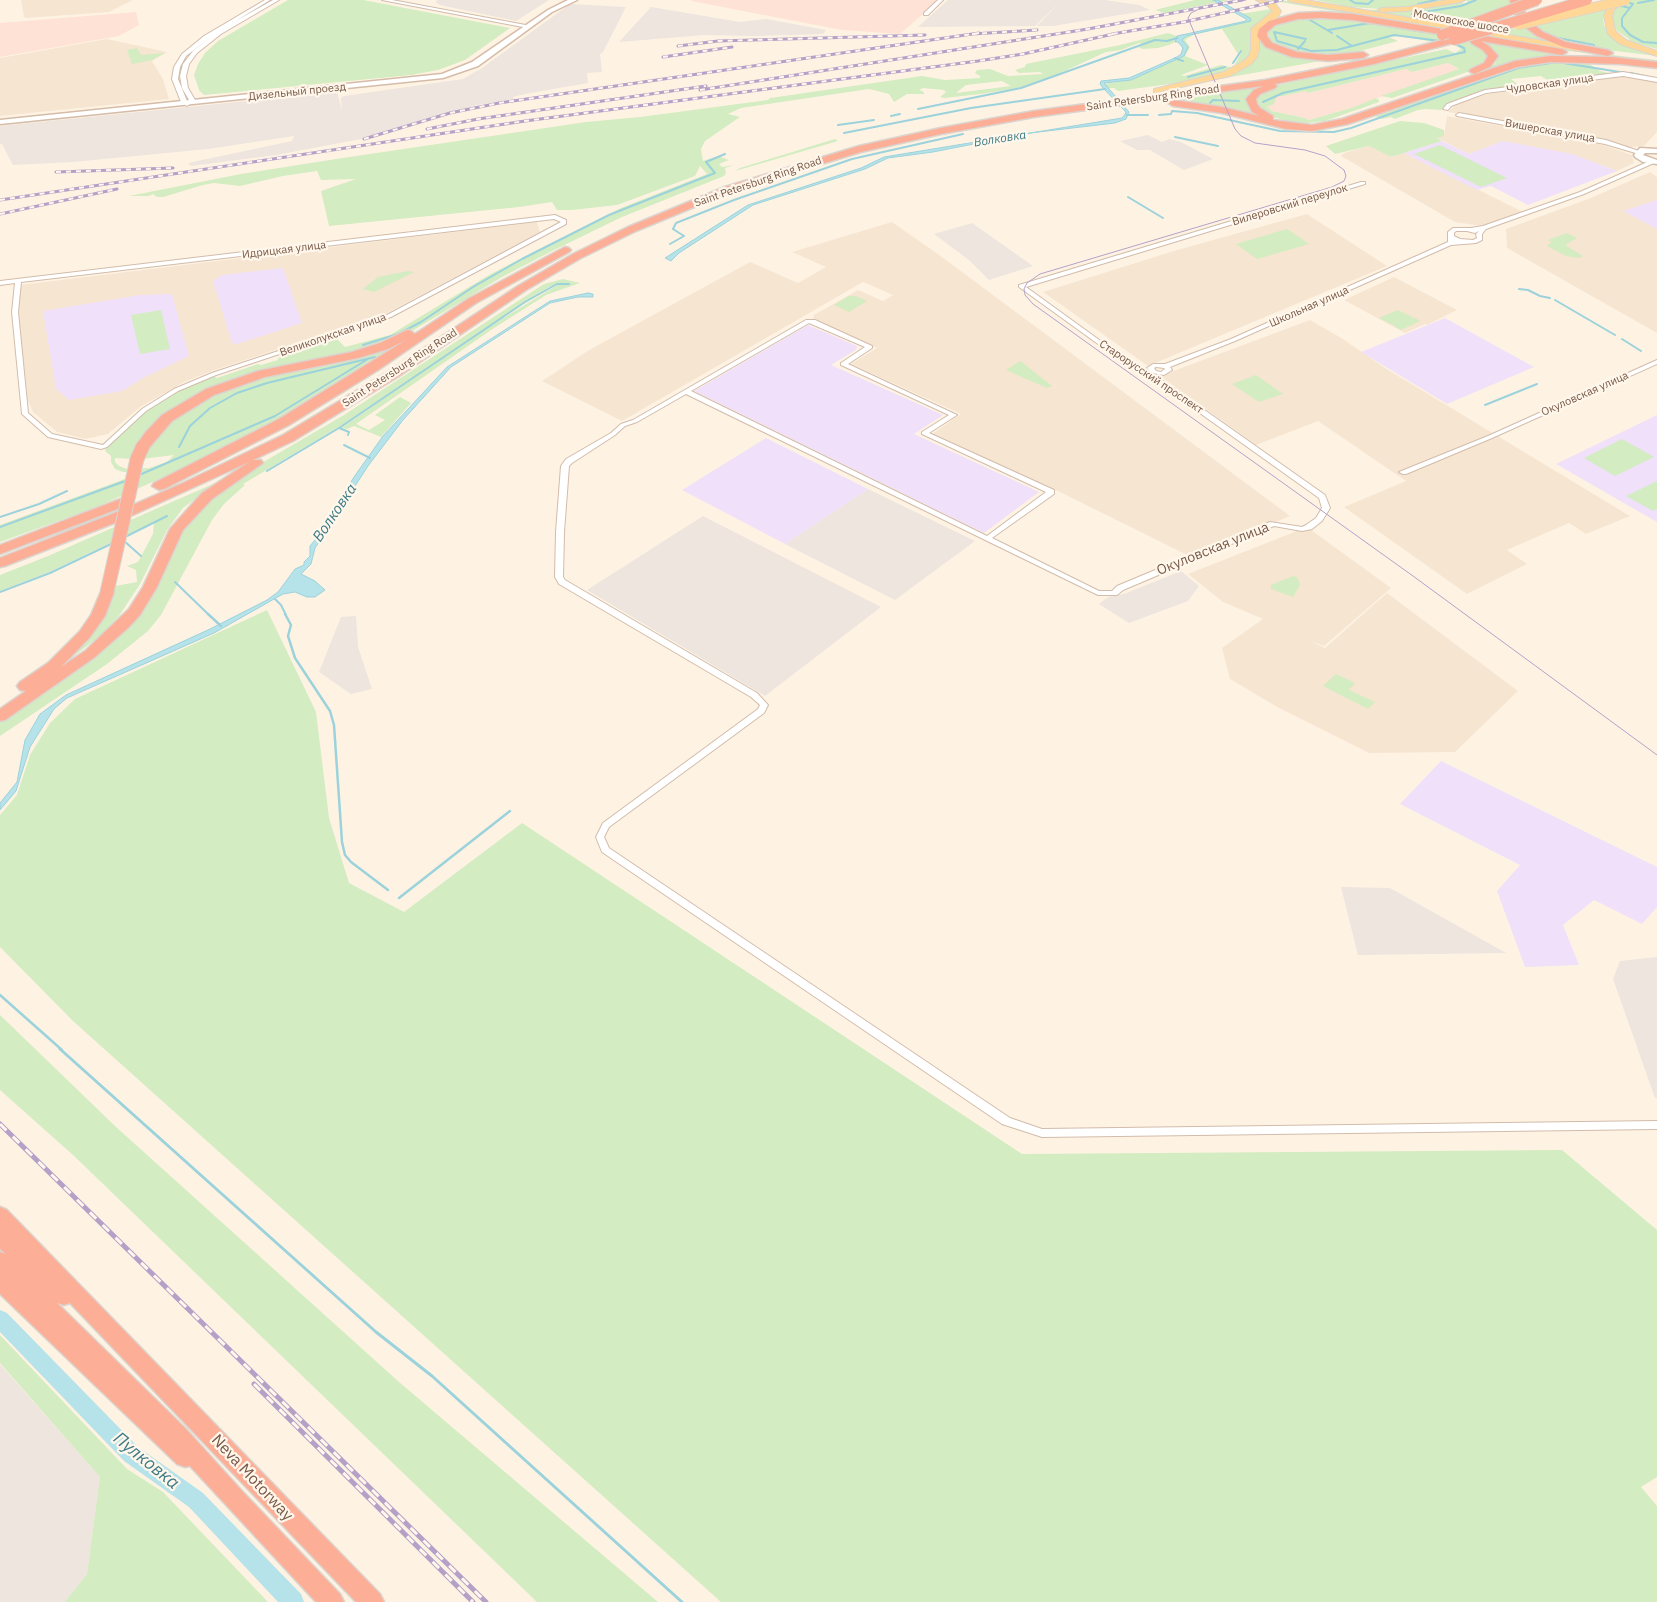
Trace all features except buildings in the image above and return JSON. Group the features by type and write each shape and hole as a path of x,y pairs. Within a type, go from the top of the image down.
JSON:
{"highway":[{"path":"1515,0 1517,9 1524,22 1533,31 1563,44 1602,52"},
{"path":"1442,35 1537,0"},
{"name":"Saint Petersburg Ring Road","path":"0,550 165,484 267,431 374,367 472,301 596,235 716,184 852,144 936,124 1004,111 1126,101 1236,87 1323,72 1416,46 1442,35 1561,0"},
{"name":"Saint Petersburg Ring Road","path":"1126,101 1157,91 1283,72 1416,46 1456,37 1588,0"},
{"path":"1353,17 1316,15 1292,17 1272,23 1262,30 1262,36 1274,48 1295,55 1328,58 1373,54"},
{"name":"Московское шоссе","path":"1353,17 1456,37 1657,65"},
{"path":"1323,72 1310,78 1262,90 1251,99 1252,104 1258,112 1276,120 1305,124 1329,122 1481,69 1490,62 1493,56 1479,43 1456,37"},
{"name":"Московское шоссе","path":"1602,52 1657,58"},
{"path":"1126,101 1191,104 1286,126 1312,128 1344,122 1515,64 1550,59 1620,61"},
{"path":"1054,111 1069,112 1105,103"},
{"name":"Saint Petersburg Ring Road","path":"0,563 135,509 288,438 395,373 522,288 577,256 632,229 729,189 844,154 942,131 1054,111"},
{"path":"0,706 53,666 80,640 98,616 107,592 137,460 150,436 167,418 210,392 262,374 354,355 384,346 472,301"},
{"path":"0,716 75,665 111,637 135,612 150,586 177,529 195,507 207,496 277,448 288,438"},
{"name":"Neva Motorway","path":"0,1216 113,1331 132,1354 372,1602"},
{"name":"Neva Motorway","path":"0,1236 108,1337 132,1354"},
{"name":"Neva Motorway","path":"0,1261 133,1390 332,1602"},
{"name":"Neva Motorway","path":"0,1281 104,1379 169,1444 234,1499"}],"main road":[{"name":"Московское шоссе","path":"1260,0 1353,17"},
{"path":"1157,91 1227,74 1248,62 1253,57 1255,50 1255,29 1275,15 1277,10 1272,4 1260,0"},
{"name":"Московское шоссе","path":"1292,0 1501,37 1602,52"},
{"path":"1331,6 1401,9 1459,0"},
{"path":"1621,0 1611,11 1608,21 1621,38 1657,52"},
{"path":"1456,37 1626,0"}],"street":[{"path":"188,102 175,78 177,67 184,55 206,37 268,0"},
{"path":"188,102 183,82 184,70 191,57 219,33 277,0"},
{"path":"384,0 525,26"},
{"path":"395,0 525,26"},
{"name":"Дизельный проезд","path":"0,121 443,76 472,66 550,7 564,0"},
{"name":"Дизельный проезд","path":"525,26 574,0"},
{"path":"926,14 941,0"},
{"name":"Чудовская улица","path":"1446,108 1485,92 1622,74 1657,80"},
{"name":"Вишерская улица","path":"1459,115 1606,142 1647,160"},
{"path":"1446,224 1455,230 1484,228 1582,193 1647,160 1656,151"},
{"name":"Вилеровский переулок","path":"1021,286 1363,184 1363,188 1036,286 1030,293"},
{"name":"Идрицкая улица","path":"0,283 555,218 561,218 564,223"},
{"name":"Великолукская улица","path":"18,281 15,312 25,414 50,436 101,448 144,410 176,390 214,374 389,316 564,223"},
{"path":"1471,230 1479,234 1484,228"},
{"path":"1451,240 1451,232 1455,230"},
{"name":"Школьная улица","path":"1150,372 1151,367 1155,365 1166,366 1255,331 1451,240 1464,242 1478,240 1479,234"},
{"name":"Старорусский проспект","path":"1021,286 1136,369 1150,372 1281,467"},
{"path":"685,392 968,531 988,538 1051,492 924,433 954,415 843,364 870,347 813,321 808,321 685,392 635,421 623,425 613,434 576,456 565,466 559,577 568,586 754,695 764,705 761,711 606,824 601,831 601,844 613,856 1006,1121 1042,1133 1657,1125"},
{"name":"Окуловская улица","path":"1403,472 1490,437 1657,362"},
{"name":"Окуловская улица","path":"988,538 1098,593 1111,594 1120,588 1273,524 1294,528 1309,527 1319,519 1326,508 1322,497 1281,467"}],"shaded area":[{"path":"21,0 133,0 109,12 26,18 24,17"},
{"path":"438,0 549,0 516,21 440,5 435,2"},
{"path":"692,0 939,0 900,34 842,30"},
{"path":"948,0 1105,0 1139,5 1150,10 1053,26 1037,26 1060,2 1035,26 918,27"},
{"path":"570,4 626,7 603,52 600,54 602,72 587,73 588,83 477,105 361,139 276,155 191,166 188,163 292,141 294,136 208,149 73,162 13,165 2,144 0,144 0,126 337,92 342,111 341,98 344,96 463,79 482,68"},
{"path":"651,7 740,22 766,19 826,30 823,34 704,35 619,42"},
{"path":"136,12 139,25 119,36 0,57 0,23"},
{"path":"107,39 167,52 152,61 163,79 169,99 0,116 0,58"},
{"path":"1448,63 1460,70 1354,107 1309,120 1272,111 1266,107 1274,104 1276,96 1305,91 1308,93 1406,69 1412,72"},
{"path":"1626,76 1657,82 1657,132 1644,146 1630,147 1555,130 1448,112 1455,105 1488,94"},
{"path":"1447,116 1603,145 1632,155 1634,163 1617,171 1599,164 1503,141 1469,154 1437,138 1444,135"},
{"path":"1148,135 1162,142 1169,139 1181,142 1213,159 1184,170 1150,150 1137,150 1120,141"},
{"path":"1442,141 1469,154 1503,141 1572,154 1617,171 1528,205 1491,186 1477,190 1404,153"},
{"path":"1369,146 1389,156 1404,153 1523,212 1482,226 1455,222 1341,156 1344,153"},
{"path":"1650,172 1657,177 1657,333 1507,248 1506,229 1591,198"},
{"path":"1657,200 1657,229 1623,211"},
{"path":"1307,214 1387,266 1148,366 1043,292 1177,250"},
{"path":"537,222 540,232 387,313 184,382 140,407 108,434 85,439 57,432 33,412 27,398 17,313 20,285"},
{"path":"892,222 942,257 1290,516 1191,557 1060,492 932,434 961,414 851,364 877,348 813,320 814,315 858,290 883,301 893,295 863,282 622,421 542,381 591,349 750,262 798,283 826,267 792,252"},
{"path":"972,223 1033,266 989,280 969,260 934,234"},
{"path":"283,268 302,323 237,344 232,343 213,281 222,275"},
{"path":"1394,277 1457,310 1427,325 1425,324 1405,333 1344,300"},
{"path":"172,294 189,356 143,378 122,391 69,400 56,389 43,311 140,295"},
{"path":"1445,318 1534,367 1447,404 1361,352"},
{"path":"1310,320 1343,339 1385,368 1630,516 1586,534 1569,523 1507,550 1527,564 1467,594 1344,507 1406,481 1318,421 1256,445 1160,376"},
{"path":"808,325 857,346 856,350 831,365 943,415 914,434 1039,492 984,533 694,391"},
{"path":"1657,415 1657,522 1556,464"},
{"path":"766,438 868,489 785,544 682,490"},
{"path":"868,489 975,541 895,600 785,544"},
{"path":"703,516 881,607 765,696 587,590"},
{"path":"1307,527 1391,588 1324,646 1310,641 1325,648 1387,593 1518,691 1455,752 1369,753 1279,708 1230,679 1222,648 1263,619 1223,602 1188,574"},
{"path":"1181,571 1199,586 1188,601 1129,623 1099,604 1108,597 1124,594"},
{"path":"356,616 358,647 372,689 351,694 319,672 341,617"},
{"path":"1441,761 1657,867 1657,907 1642,924 1594,900 1563,925 1579,965 1525,967 1497,891 1520,865 1400,804"},
{"path":"1341,887 1390,888 1506,953 1358,955"},
{"path":"1657,957 1657,1098 1655,1098 1613,979 1620,961"},
{"path":"0,1364 100,1477 87,1574 65,1602 0,1602"}],"green space":[{"path":"288,0 363,0 510,28 465,60 438,70 411,75 204,95 199,90 194,75 205,53 218,41"},
{"path":"1195,0 1230,0 1164,13 1155,10"},
{"path":"1268,0 1281,0 1577,51 1657,60 1657,63 1570,51"},
{"path":"1316,0 1453,0 1420,6 1379,9 1350,7"},
{"path":"1466,0 1512,0 1514,6 1452,25 1363,10 1416,9 1460,2 1465,4 1468,2"},
{"path":"1625,0 1657,0 1657,49 1633,42 1616,30 1611,17 1616,6"},
{"path":"1611,5 1603,17 1604,25 1610,35 1629,47 1657,56 1582,47 1557,41 1529,25"},
{"path":"1271,9 1274,11 1251,29 1252,45 1249,56 1240,65 1235,64 1242,51 1240,50 1238,54 1222,29 1195,34 1185,40 1190,47 1185,56 1208,65 1181,75 1184,76 1221,65 1235,68 1206,79 1118,91 1114,88 1107,88 1103,84 1131,80 1184,56 1188,47 1182,40 1185,36 1251,21 1241,14"},
{"path":"1332,16 1436,33 1466,40 1488,52 1489,59 1476,69 1392,98 1381,96 1459,69 1448,63 1412,72 1406,69 1308,93 1305,91 1277,96 1274,104 1267,107 1272,111 1309,120 1354,107 1376,98 1379,100 1379,102 1325,121 1306,123 1286,121 1267,115 1259,110 1254,99 1274,86 1446,49 1455,53 1461,49 1457,46 1400,36 1389,37 1398,41 1352,53 1329,56 1285,51 1266,40 1266,28 1292,18"},
{"path":"1525,26 1552,42 1497,33"},
{"path":"1168,33 1177,36 1175,42 1158,48 1143,49 1138,47 1144,45 1139,43 1121,50 1106,52 1054,76 1018,88 944,98 940,97 946,92 944,90 923,88 919,90 924,92 924,94 907,94 894,102 889,94 869,89 741,108 728,114 740,117 705,141 701,149 703,161 718,156 729,160 719,164 722,167 734,165 725,168 726,173 724,176 622,217 552,251 502,277 407,334 353,353 248,375 205,391 170,411 131,459 115,458 115,462 127,469 149,468 167,462 174,455 142,459 147,445 169,419 225,387 401,342 335,386 271,423 184,468 94,508 0,542 0,525 139,472 123,472 115,469 111,462 111,456 105,451 106,447 145,412 178,391 213,376 217,378 258,364 261,365 278,360 278,358 337,339 345,347 390,335 489,275 539,249 621,208 707,174 700,166 695,176 617,205 557,210 552,202 329,226 321,191 356,179 321,180 317,171 283,176 240,186 214,183 163,197 157,197 153,194 149,196 129,196 241,174 336,159 586,122 640,117 768,100 770,98 922,76 945,80 980,78 975,73 977,70 990,69 1008,76 1043,74 1040,72 1019,73 1015,70 1025,67 1026,64","holes":["1002,81 1011,86 956,93 966,85"]},
{"path":"1257,36 1270,47 1332,59 1220,79 1247,66"},
{"path":"1477,41 1582,58 1523,60 1487,70 1495,64 1498,55 1490,46"},
{"path":"137,48 141,55 165,53 152,60 132,64 127,50"},
{"path":"1585,61 1600,71 1613,74 1550,82 1541,76 1511,79 1520,86 1479,92 1446,105 1441,110 1418,110 1395,119 1391,117 1382,119 1373,115 1513,67 1542,62"},
{"path":"1261,87 1248,97 1247,103 1249,109 1265,120 1183,103 1157,102"},
{"path":"1400,121 1424,123 1444,130 1444,136 1437,138 1442,141 1394,156 1389,156 1369,146 1335,154 1326,146"},
{"path":"835,139 838,141 735,171 740,168"},
{"path":"1440,145 1507,178 1481,187 1414,154"},
{"path":"1287,229 1309,244 1257,259 1236,244"},
{"path":"1567,233 1577,238 1565,245 1583,256 1579,258 1566,256 1547,246 1552,242 1548,240"},
{"path":"408,271 414,272 374,292 363,289 378,277"},
{"path":"563,279 580,283 546,295 491,330 356,424 369,430 385,420 375,415 400,397 411,403 381,437 354,426 347,429 341,428 487,328 559,284 549,287 524,302 339,427 243,484 245,485 224,504 212,520 161,615 148,631 107,664 0,736 0,719 130,623 182,530 207,501 236,478 344,415 544,284"},
{"path":"849,296 856,296 867,301 849,312 834,305"},
{"path":"161,310 170,349 140,354 131,315"},
{"path":"1398,310 1404,313 1400,315 1405,313 1414,318 1409,321 1415,318 1420,321 1401,330 1391,324 1405,317 1390,324 1379,318"},
{"path":"1020,361 1052,386 1047,388 1006,370"},
{"path":"1256,375 1283,394 1259,402 1232,384"},
{"path":"1622,439 1654,457 1615,476 1584,458"},
{"path":"220,481 183,508 167,530 140,584 119,616 101,635 69,660 66,659 115,586 137,582 136,570 127,566 138,562 153,534 154,522 49,572 0,591 0,575"},
{"path":"1657,481 1657,509 1653,511 1626,496"},
{"path":"1293,576 1297,577 1300,585 1293,597 1271,589 1271,585"},
{"path":"267,610 316,712 329,818 349,883 404,912 522,823 1022,1154 1562,1150 1657,1230 1657,1477 1641,1487 1657,1506 1657,1602 721,1602 73,1021 0,947 0,815 17,795 30,755 50,723 75,699"},
{"path":"1336,674 1355,683 1349,690 1375,702 1368,709 1323,686"},
{"path":"0,1015 115,1126 399,1382 658,1602 537,1602 73,1155 0,1090"},
{"path":"0,1335 127,1469 163,1492 268,1602 65,1602 87,1574 100,1477 0,1363"}],"water":[{"path":"1213,0 1218,0 1250,18 1251,21 1186,36 1182,40 1188,47 1184,56 1131,80 1104,83 1129,112 1126,119 1115,123 1032,133 1122,118 1126,113 1125,111 1103,88 1100,84 1101,81 1129,78 1177,57 1181,54 1183,48 1178,42 1175,42 1177,36 1246,21 1246,19"},
{"path":"1028,133 933,152 888,158 865,169 753,205 679,253 671,261 665,258 748,205 861,168 884,157"},
{"path":"588,293 593,294 593,297 578,297 550,303 451,367 403,420 368,466 315,548 311,564 301,574 315,581 325,590 315,597 307,597 295,592 283,594 214,633 67,698 54,709 30,747 16,791 0,810 0,803 17,782 25,740 40,714 66,695 210,629 267,600 278,592 295,569 304,565 304,562 310,556 310,546 383,436 447,367 550,301"}],"waterway":[{"path":"1350,0 1355,3 1368,4 1373,0"},
{"path":"1418,4 1436,0"},
{"path":"1441,23 1419,19 1412,14 1461,6 1476,0"},
{"path":"1638,3 1654,0"},
{"path":"1627,2 1633,4 1630,8"},
{"path":"1617,5 1630,8"},
{"path":"1630,8 1622,18 1622,26 1630,35 1643,42 1657,43"},
{"path":"1305,17 1332,33"},
{"path":"1328,30 1370,23 1424,32"},
{"path":"1299,48 1277,41 1274,32 1306,39"},
{"path":"1299,48 1311,51 1337,50 1394,35 1440,41"},
{"path":"1337,36 1352,46"},
{"path":"1553,37 1594,45"},
{"path":"918,109 1021,88 1155,40 1167,41 1177,38"},
{"path":"1299,48 1305,41"},
{"path":"1263,102 1283,93 1465,52 1464,48 1455,44"},
{"path":"1233,63 1241,51"},
{"name":"Волковка","path":"1175,58 1183,61"},
{"path":"1159,115 1171,114 1172,111 1197,113 1280,131 1334,132 1351,128 1518,68 1557,62 1626,73"},
{"path":"1188,77 1225,67"},
{"path":"1631,73 1649,77"},
{"path":"844,133 971,108 1105,89"},
{"path":"1210,103 1213,100 1239,101"},
{"path":"891,116 900,114"},
{"path":"1127,115 1148,115"},
{"path":"838,125 874,120"},
{"path":"670,244 684,236 673,229 676,223 734,200 852,159 963,134"},
{"path":"1175,137 1218,146"},
{"path":"363,345 398,334 421,322 473,287 522,259 609,215 715,173 706,162 725,154"},
{"path":"1128,197 1163,218"},
{"path":"339,428 525,302 557,284 569,284"},
{"path":"1519,289 1528,290 1540,296 1550,298"},
{"path":"1555,300 1615,335"},
{"path":"1622,339 1641,351"},
{"path":"179,447 190,426 210,408 237,393 267,383 375,357"},
{"path":"137,476 275,416 368,359"},
{"path":"1485,405 1537,384"},
{"path":"267,471 339,428"},
{"path":"339,428 349,432 348,435"},
{"path":"344,445 370,458"},
{"path":"0,527 128,480"},
{"path":"0,517 39,504 67,491"},
{"path":"125,537 167,516"},
{"path":"123,540 141,556"},
{"path":"0,592 50,573 113,543"},
{"path":"175,582 209,615"},
{"path":"275,599 281,605 286,615"},
{"path":"208,614 221,626"},
{"path":"285,614 291,625 288,636 295,658 330,711 334,725 342,842 345,855 351,862 388,890"},
{"path":"399,898 510,811"},
{"path":"0,995 62,1050"},
{"path":"60,1049 376,1332 432,1376 682,1602"},
{"name":"Пулковка","path":"0,1319 131,1454 196,1500 293,1602"}],"tram line":[{"path":"1246,0 1199,9 1191,13 1188,18 1235,129 1241,136 1255,143 1305,150 1325,156 1344,170 1346,176 1344,181 1332,187 1040,274 1027,283 1024,289 1025,295 1033,304 1413,576 1657,755"}],"railway":[{"path":"700,90 1088,29 1242,0"},
{"path":"1118,33 1184,22 1282,0"},
{"path":"972,34 1037,30"},
{"path":"972,34 979,33"},
{"path":"0,200 525,121 978,61 1023,54 1118,33"},
{"path":"1112,34 1118,33"},
{"path":"364,139 450,113 499,103 972,34"},
{"path":"678,46 718,41 925,35"},
{"path":"663,57 732,47"},
{"path":"427,129 478,119 706,86"},
{"path":"56,172 173,168"},
{"path":"0,214 117,189"},
{"path":"0,1124 486,1602"},
{"path":"254,1384 473,1602"}]}
